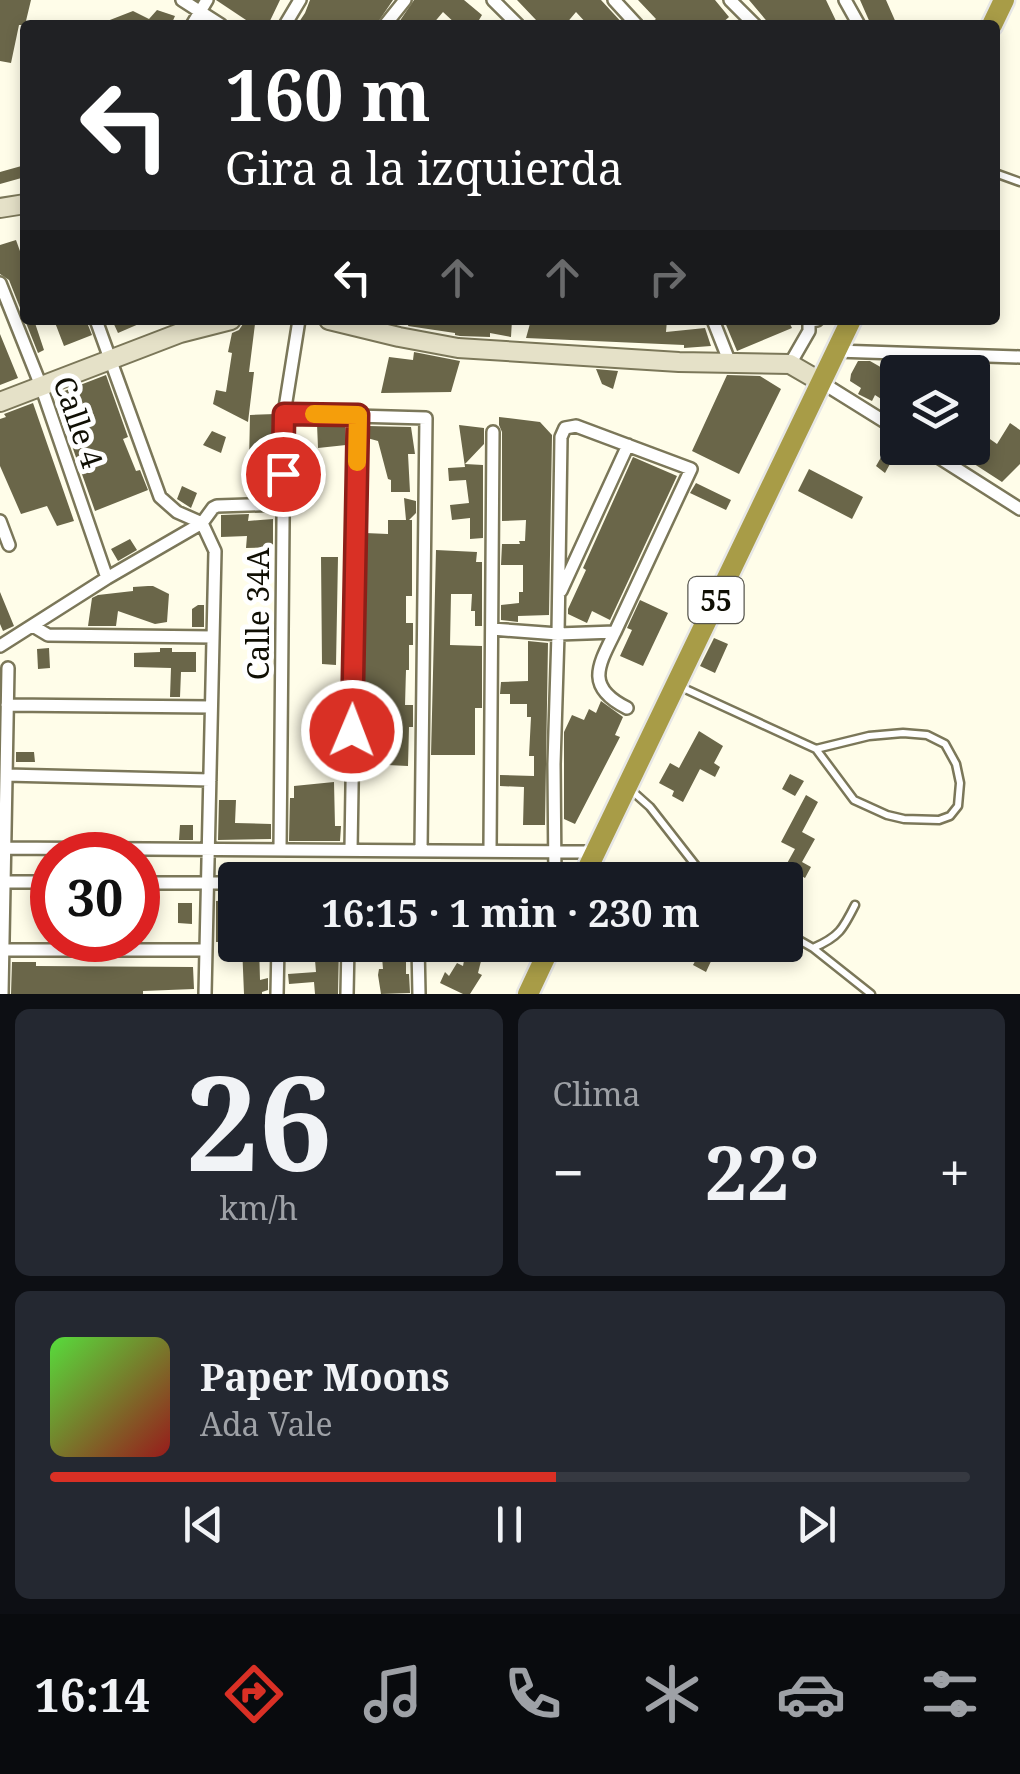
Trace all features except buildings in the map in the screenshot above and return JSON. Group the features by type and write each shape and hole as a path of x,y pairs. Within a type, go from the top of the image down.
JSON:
{"highway":[{"name":"55","path":"591,862 848,325"},
{"path":"528,994 543,962"}],"street":[{"path":"182,0 213,20"},
{"path":"195,20 207,0"},
{"path":"493,0 513,20"},
{"path":"614,0 632,20"},
{"path":"730,0 750,20"},
{"path":"499,20 505,12"},
{"name":"Calle 4","path":"0,283 41,386 107,578"},
{"path":"98,325 160,497 177,512 202,522 215,552 205,994"},
{"path":"0,402 201,325"},
{"name":"Calle 34A","path":"280,849 284,414 298,325"},
{"path":"350,325 458,348 679,362 790,364 880,419"},
{"path":"714,325 730,363"},
{"path":"790,364 809,325"},
{"path":"836,350 1020,357"},
{"path":"284,414 426,418 421,850"},
{"path":"351,850 358,415"},
{"path":"554,862 561,437 566,428 576,426 690,470 599,665 598,679 603,692 627,708"},
{"path":"490,850 493,432"},
{"path":"559,596 628,444"},
{"path":"951,465 1020,508"},
{"path":"0,646 202,522 212,508 283,504"},
{"path":"0,521 9,545"},
{"path":"32,626 48,635 213,638"},
{"path":"492,630 615,632"},
{"path":"2,994 8,668"},
{"path":"7,705 212,707"},
{"path":"6,776 210,780"},
{"path":"2,848 596,852"},
{"path":"2,882 30,882"},
{"path":"160,882 218,883"},
{"path":"2,950 206,950"},
{"path":"277,994 278,962"},
{"path":"347,994 348,962"},
{"path":"418,962 419,994"}],"lane":[{"path":"676,684 816,749 854,800 887,815 940,820 958,806 960,783 956,764 945,744 926,734 869,736 816,749"},
{"path":"627,786 650,807 694,862"},
{"path":"813,948 841,932 855,904"},
{"path":"803,942 871,994"}],"slow traffic":[{"path":"314,414 358,415 357,462"}],"route":[{"path":"283,474 284,414 358,415 352,731"}]}
